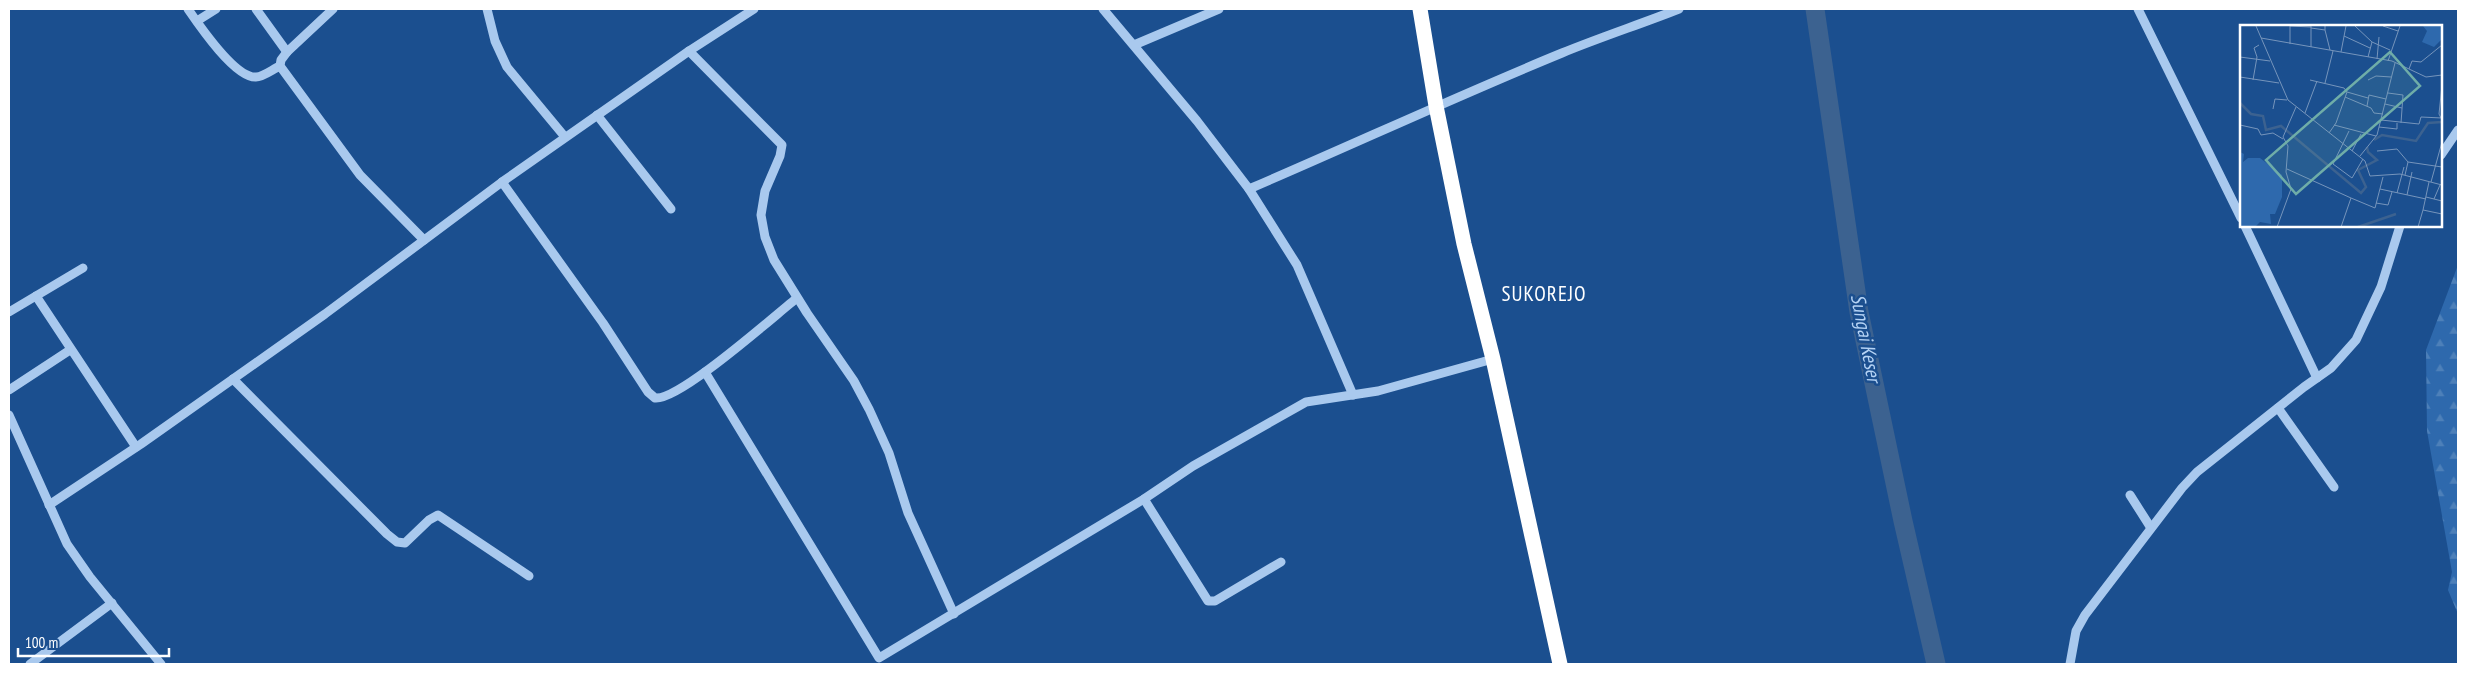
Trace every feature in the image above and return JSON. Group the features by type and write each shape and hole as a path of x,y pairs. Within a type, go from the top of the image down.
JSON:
{"highway":[{"path":"1420,9 1436,106 1464,244 1493,359 1560,664"}],"street":[{"path":"188,9 214,45 239,70 250,76 257,77 280,66"},
{"path":"196,22 216,9"},
{"path":"256,9 287,52"},
{"path":"333,9 287,52 281,60 280,66 360,175 424,240"},
{"path":"487,9 495,42 506,67 565,137"},
{"path":"48,505 136,447 325,314 565,137 689,51 754,9"},
{"path":"1103,9 1249,189 1297,265 1353,395"},
{"path":"1134,45 1219,9"},
{"path":"1249,189 1361,141 1436,106 1565,52 1679,9"},
{"path":"2138,9 2240,216"},
{"path":"689,51 782,145 780,156 765,191 761,216 765,237 774,260 797,298 854,381 869,409 889,453 908,513 954,614"},
{"path":"597,115 672,209"},
{"path":"2442,154 2458,130"},
{"path":"502,182 603,323 651,395 660,399 705,372 797,298"},
{"path":"2246,228 2317,378"},
{"path":"2070,664 2073,642 2080,622 2151,528 2197,472 2331,368 2356,340 2380,287 2399,228"},
{"path":"9,312 84,268"},
{"path":"36,296 136,447"},
{"path":"9,390 70,350"},
{"path":"705,372 881,661 954,614 1144,499 1193,466 1306,402 1378,391 1493,359"},
{"path":"233,379 397,542 406,543 432,518 443,516 529,576"},
{"path":"2278,408 2334,487"},
{"path":"9,416 67,544 161,664"},
{"path":"2130,495 2151,528"},
{"path":"1144,499 1208,601 1215,600 1281,562"},
{"path":"30,664 112,602"}],"green space":[{"path":"2458,265 2458,614 2448,590 2452,572 2427,431 2426,350"}],"waterway":[{"name":"Sungai Keser","path":"1815,9 1859,312 1903,521 1936,664"}],"district":[{"name":"SUKOREJO","path":"1544,293"}]}
